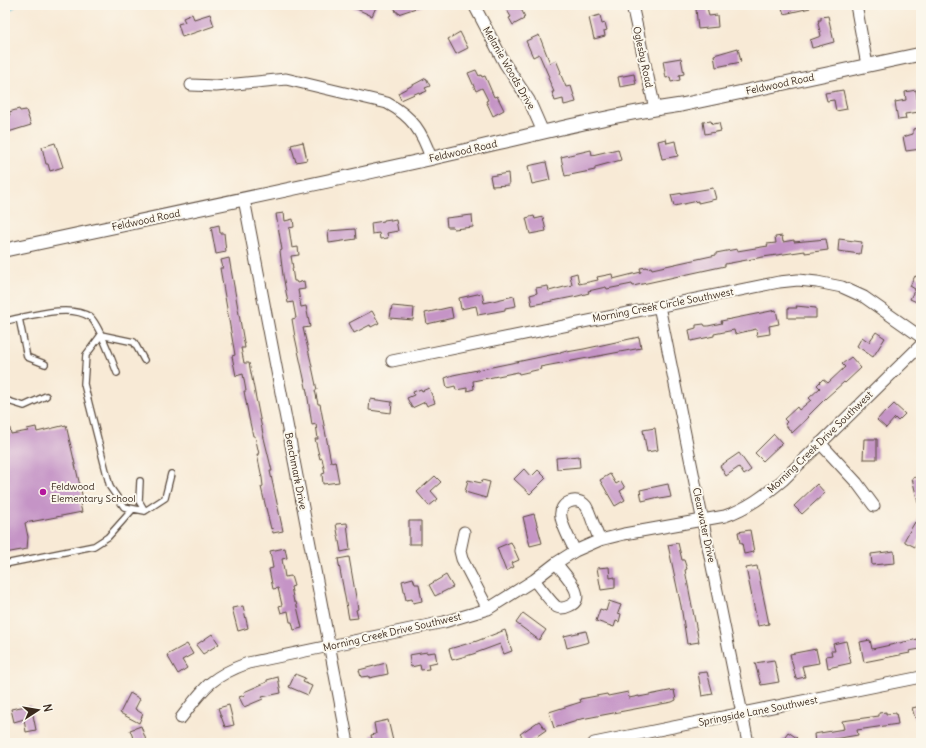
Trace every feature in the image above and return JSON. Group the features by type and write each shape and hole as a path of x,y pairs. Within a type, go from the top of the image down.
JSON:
{"street":[{"name":"Melanie Woods Drive","path":"474,5 505,64 529,100 543,132"},
{"name":"Oglesby Road","path":"632,5 655,109"},
{"path":"856,5 867,65"},
{"name":"Feldwood Road","path":"5,250 431,158 543,132 681,105 921,54"},
{"path":"191,85 216,86 286,79 387,103 399,110 410,120 424,138 431,158"},
{"name":"Benchmark Drive","path":"244,199 348,743"},
{"name":"Morning Creek Circle Southwest","path":"392,361 779,282 798,280 842,287 864,297 921,337"},
{"name":"Clearwater Drive","path":"659,306 748,743"},
{"name":"Morning Creek Drive Southwest","path":"181,718 204,687 215,678 229,670 248,663 444,622 488,609 534,580 575,551 600,540 624,534 725,516 750,505 783,480 921,345"},
{"path":"820,443 857,483 874,506"},
{"path":"575,551 560,516 563,506 569,501 578,501 585,506 600,540"},
{"path":"464,532 460,551 462,559 488,609"},
{"path":"534,580 556,607 564,608 573,605 577,598 576,589 556,563"},
{"name":"Springside Lane Southwest","path":"594,743 921,678"}],"lane":[{"path":"5,321 47,313 75,310 91,317 101,335 117,373"},
{"path":"19,318 27,357 45,364"},
{"path":"101,335 134,342 144,360"},
{"path":"101,335 86,355 84,384 110,487 124,506 145,512 165,498 171,474"},
{"path":"5,400 24,406 46,396"},
{"path":"140,480 139,501 145,512"},
{"path":"5,564 94,546 108,537 133,509"}],"building":[{"path":"348,5 377,5 372,16"},
{"path":"394,5 422,5 422,6 398,14"},
{"path":"504,5 519,5 525,17 523,18 524,19 513,25 509,18 511,17"},
{"path":"781,5 809,5 810,8 784,14"},
{"path":"707,7 709,16 717,15 718,27 698,29 696,9"},
{"path":"192,14 194,19 210,14 214,26 182,37 178,24 185,22 183,18"},
{"path":"600,15 602,24 605,23 607,30 604,31 605,36 594,39 589,18"},
{"path":"828,16 834,42 812,48 810,40 821,36 818,20 821,20 821,17"},
{"path":"460,32 468,48 456,54 448,39"},
{"path":"539,35 550,63 556,60 566,87 571,86 576,102 564,105 563,99 555,101 552,92 554,92 548,78 549,77 539,54 533,57 526,41"},
{"path":"738,48 741,62 716,67 714,55"},
{"path":"681,58 684,74 679,75 680,80 671,82 670,77 666,78 663,61"},
{"path":"476,70 479,76 485,76 494,97 497,96 504,110 493,116 482,88 476,91 468,73"},
{"path":"634,74 636,84 620,87 618,77"},
{"path":"426,78 430,86 425,88 427,91 420,94 419,92 401,100 398,93"},
{"path":"843,90 847,109 836,111 834,100 827,101 825,93"},
{"path":"916,90 919,112 905,114 906,119 898,120 895,102 906,100 905,92"},
{"path":"19,109 20,111 26,110 31,125 5,133 5,116 10,115 9,112"},
{"path":"711,121 712,124 719,123 721,131 705,134 703,122"},
{"path":"921,128 921,149 906,151 903,137 913,134 913,129"},
{"path":"666,139 667,143 675,141 678,156 662,159 658,141"},
{"path":"303,142 307,160 296,162 291,145"},
{"path":"55,143 63,167 50,171 48,164 46,164 42,147"},
{"path":"618,149 621,160 595,167 595,170 565,176 561,157 591,150 592,155"},
{"path":"546,162 550,180 532,184 528,166"},
{"path":"508,173 509,185 492,186 490,176"},
{"path":"713,188 716,199 674,206 671,195"},
{"path":"284,213 285,221 293,219 294,227 289,228 292,248 298,247 299,255 291,256 294,281 297,283 304,281 305,289 298,290 301,307 306,306 310,327 303,328 331,462 335,461 339,482 323,484 322,474 325,473 322,458 320,459 315,439 318,439 316,424 312,425 307,392 295,337 292,319 296,318 293,302 288,303 283,275 280,251 282,250 276,214"},
{"path":"472,215 473,227 454,229 453,227 447,227 446,218"},
{"path":"534,216 535,219 543,217 546,231 530,234 526,218"},
{"path":"391,219 391,221 396,220 398,231 387,233 388,238 380,239 379,233 372,234 371,223"},
{"path":"219,225 220,233 224,233 226,252 216,254 211,227"},
{"path":"355,229 356,239 329,243 328,231"},
{"path":"782,236 783,242 794,240 794,242 826,239 828,250 805,253 805,251 725,264 725,266 633,286 632,284 607,289 606,287 588,291 589,293 578,296 532,305 530,295 537,293 536,288 548,286 549,291 572,285 570,275 577,273 579,284 598,280 597,277 612,274 613,279 641,272 640,268 651,267 652,269 716,255 716,253 768,246 767,244 776,243 775,237"},
{"path":"839,239 862,242 860,254 838,251"},
{"path":"229,258 245,348 241,348 244,363 249,363 283,531 273,533 261,487 263,486 257,454 259,454 249,418 244,391 246,391 243,374 236,376 232,356 235,355 220,268 223,268 221,260"},
{"path":"915,276 921,277 921,304 910,299 915,289 910,286"},
{"path":"482,293 484,303 514,296 516,306 505,308 505,310 478,315 476,306 461,309 459,298"},
{"path":"392,306 414,308 413,320 390,318"},
{"path":"796,306 816,308 816,318 788,318 788,308 797,308"},
{"path":"451,307 453,318 427,324 425,313"},
{"path":"776,310 779,324 769,326 770,334 757,336 756,329 735,334 734,330 691,341 689,330 696,328 696,325 704,324 705,326 708,326 722,323 721,321"},
{"path":"372,311 379,323 371,327 370,325 354,333 349,323"},
{"path":"876,332 885,338 873,357 857,346 862,337 869,342"},
{"path":"639,337 641,348 540,367 541,369 519,374 518,372 473,381 474,389 467,391 467,388 456,390 455,386 447,388 445,378 453,375 560,353 567,350 567,352 584,349"},
{"path":"851,357 861,368 826,398 792,433 785,424 787,422 784,419 797,407 799,410 811,400 809,398 820,388 817,385 823,379 828,383 845,367 842,364"},
{"path":"429,388 435,403 427,406 425,402 412,408 407,398 414,395 413,392 421,389 422,391"},
{"path":"370,399 392,402 391,413 369,410"},
{"path":"894,404 905,414 898,421 895,418 886,428 877,420"},
{"name":"Feldwood Elementary School","path":"8,419 11,434 28,431 27,429 36,427 37,432 66,425 83,499 79,500 82,512 25,523 28,537 27,549 5,553 5,420"},
{"path":"655,428 658,450 647,452 643,430"},
{"path":"774,434 782,443 763,461 755,453"},
{"path":"864,439 877,439 877,459 863,459"},
{"path":"739,453 751,470 744,475 739,467 726,476 720,466"},
{"path":"579,456 580,467 557,469 556,458"},
{"path":"524,469 531,477 538,470 546,478 530,494 514,479"},
{"path":"610,474 616,484 621,481 625,488 620,491 625,500 615,506 600,480"},
{"path":"435,476 441,482 431,491 438,499 429,506 417,492"},
{"path":"921,476 921,503 918,503 912,478"},
{"path":"468,480 481,483 482,480 490,482 486,498 465,492"},
{"path":"668,484 671,497 660,499 659,497 642,501 640,490"},
{"path":"817,484 825,493 802,514 794,506"},
{"path":"534,514 542,543 530,546 523,517"},
{"path":"921,514 921,536 915,547 905,542 905,539"},
{"path":"409,521 421,521 421,544 409,544"},
{"path":"347,523 350,550 341,552 336,524"},
{"path":"750,530 754,552 744,554 738,532"},
{"path":"511,542 519,560 512,563 514,567 506,571 497,548"},
{"path":"678,543 682,560 684,560 687,569 685,570 699,642 687,644 681,606 668,545"},
{"path":"285,548 287,558 282,559 285,577 291,576 294,586 291,587 294,602 296,602 302,628 294,630 292,622 290,622 288,611 281,613 279,606 282,605 278,588 273,589 269,569 273,568 270,551"},
{"path":"894,551 895,563 872,565 871,554"},
{"path":"349,557 358,609 356,610 358,618 349,619 338,559"},
{"path":"757,566 769,624 758,626 746,568"},
{"path":"609,567 610,578 615,577 615,588 601,590 597,568"},
{"path":"446,575 453,587 435,596 429,585"},
{"path":"413,578 415,584 419,584 422,601 413,603 412,599 406,600 402,581"},
{"path":"609,601 621,605 618,613 621,614 619,622 616,621 614,627 596,621 600,609 606,611"},
{"path":"243,606 248,628 238,631 232,608"},
{"path":"523,613 546,630 539,640 516,623"},
{"path":"505,630 512,651 504,654 500,644 452,660 449,649 477,641"},
{"path":"586,631 589,642 567,648 564,636"},
{"path":"212,634 219,644 203,654 196,645"},
{"path":"918,639 920,649 909,651 910,653 864,662 860,642 870,640 872,649"},
{"path":"846,641 851,663 828,668 826,656 832,655 831,651 835,651 833,644"},
{"path":"187,644 193,654 182,660 187,668 178,674 167,655"},
{"path":"816,649 819,663 802,666 805,677 796,679 790,654"},
{"path":"435,652 437,662 428,664 429,669 421,670 420,665 411,667 409,655"},
{"path":"774,660 779,682 761,685 755,663"},
{"path":"386,663 388,674 369,678 369,676 361,677 359,670"},
{"path":"707,672 713,694 702,696 698,673"},
{"path":"295,674 305,678 303,682 312,686 308,695 289,687"},
{"path":"278,677 281,693 262,697 263,699 244,707 239,697 245,695 244,692 267,682 267,680"},
{"path":"674,690 676,700 672,702 576,720 577,721 554,728 549,712 581,702 580,699 607,694 608,696 628,692 629,698"},
{"path":"130,693 140,699 135,709 143,714 139,723 120,713"},
{"path":"31,705 36,730 26,732 24,719 14,722 11,709"},
{"path":"229,705 234,725 225,727 218,708"},
{"path":"921,706 921,716 915,718 912,708"},
{"path":"886,712 886,714 896,713 898,724 857,730 858,735 834,739 834,742 815,743 814,734 844,729 842,721 879,716 879,713"},
{"path":"388,720 393,741 373,743 371,735 376,734 374,723"},
{"path":"539,721 546,730 527,743 520,734"},
{"path":"141,726 147,743 135,743 130,730"},
{"path":"788,732 797,738 794,742 795,743 780,743"}],"waterway":[{"path":"5,13 16,5"}],"place":[{"name":"Feldwood Elementary School","path":"43,492"}]}
